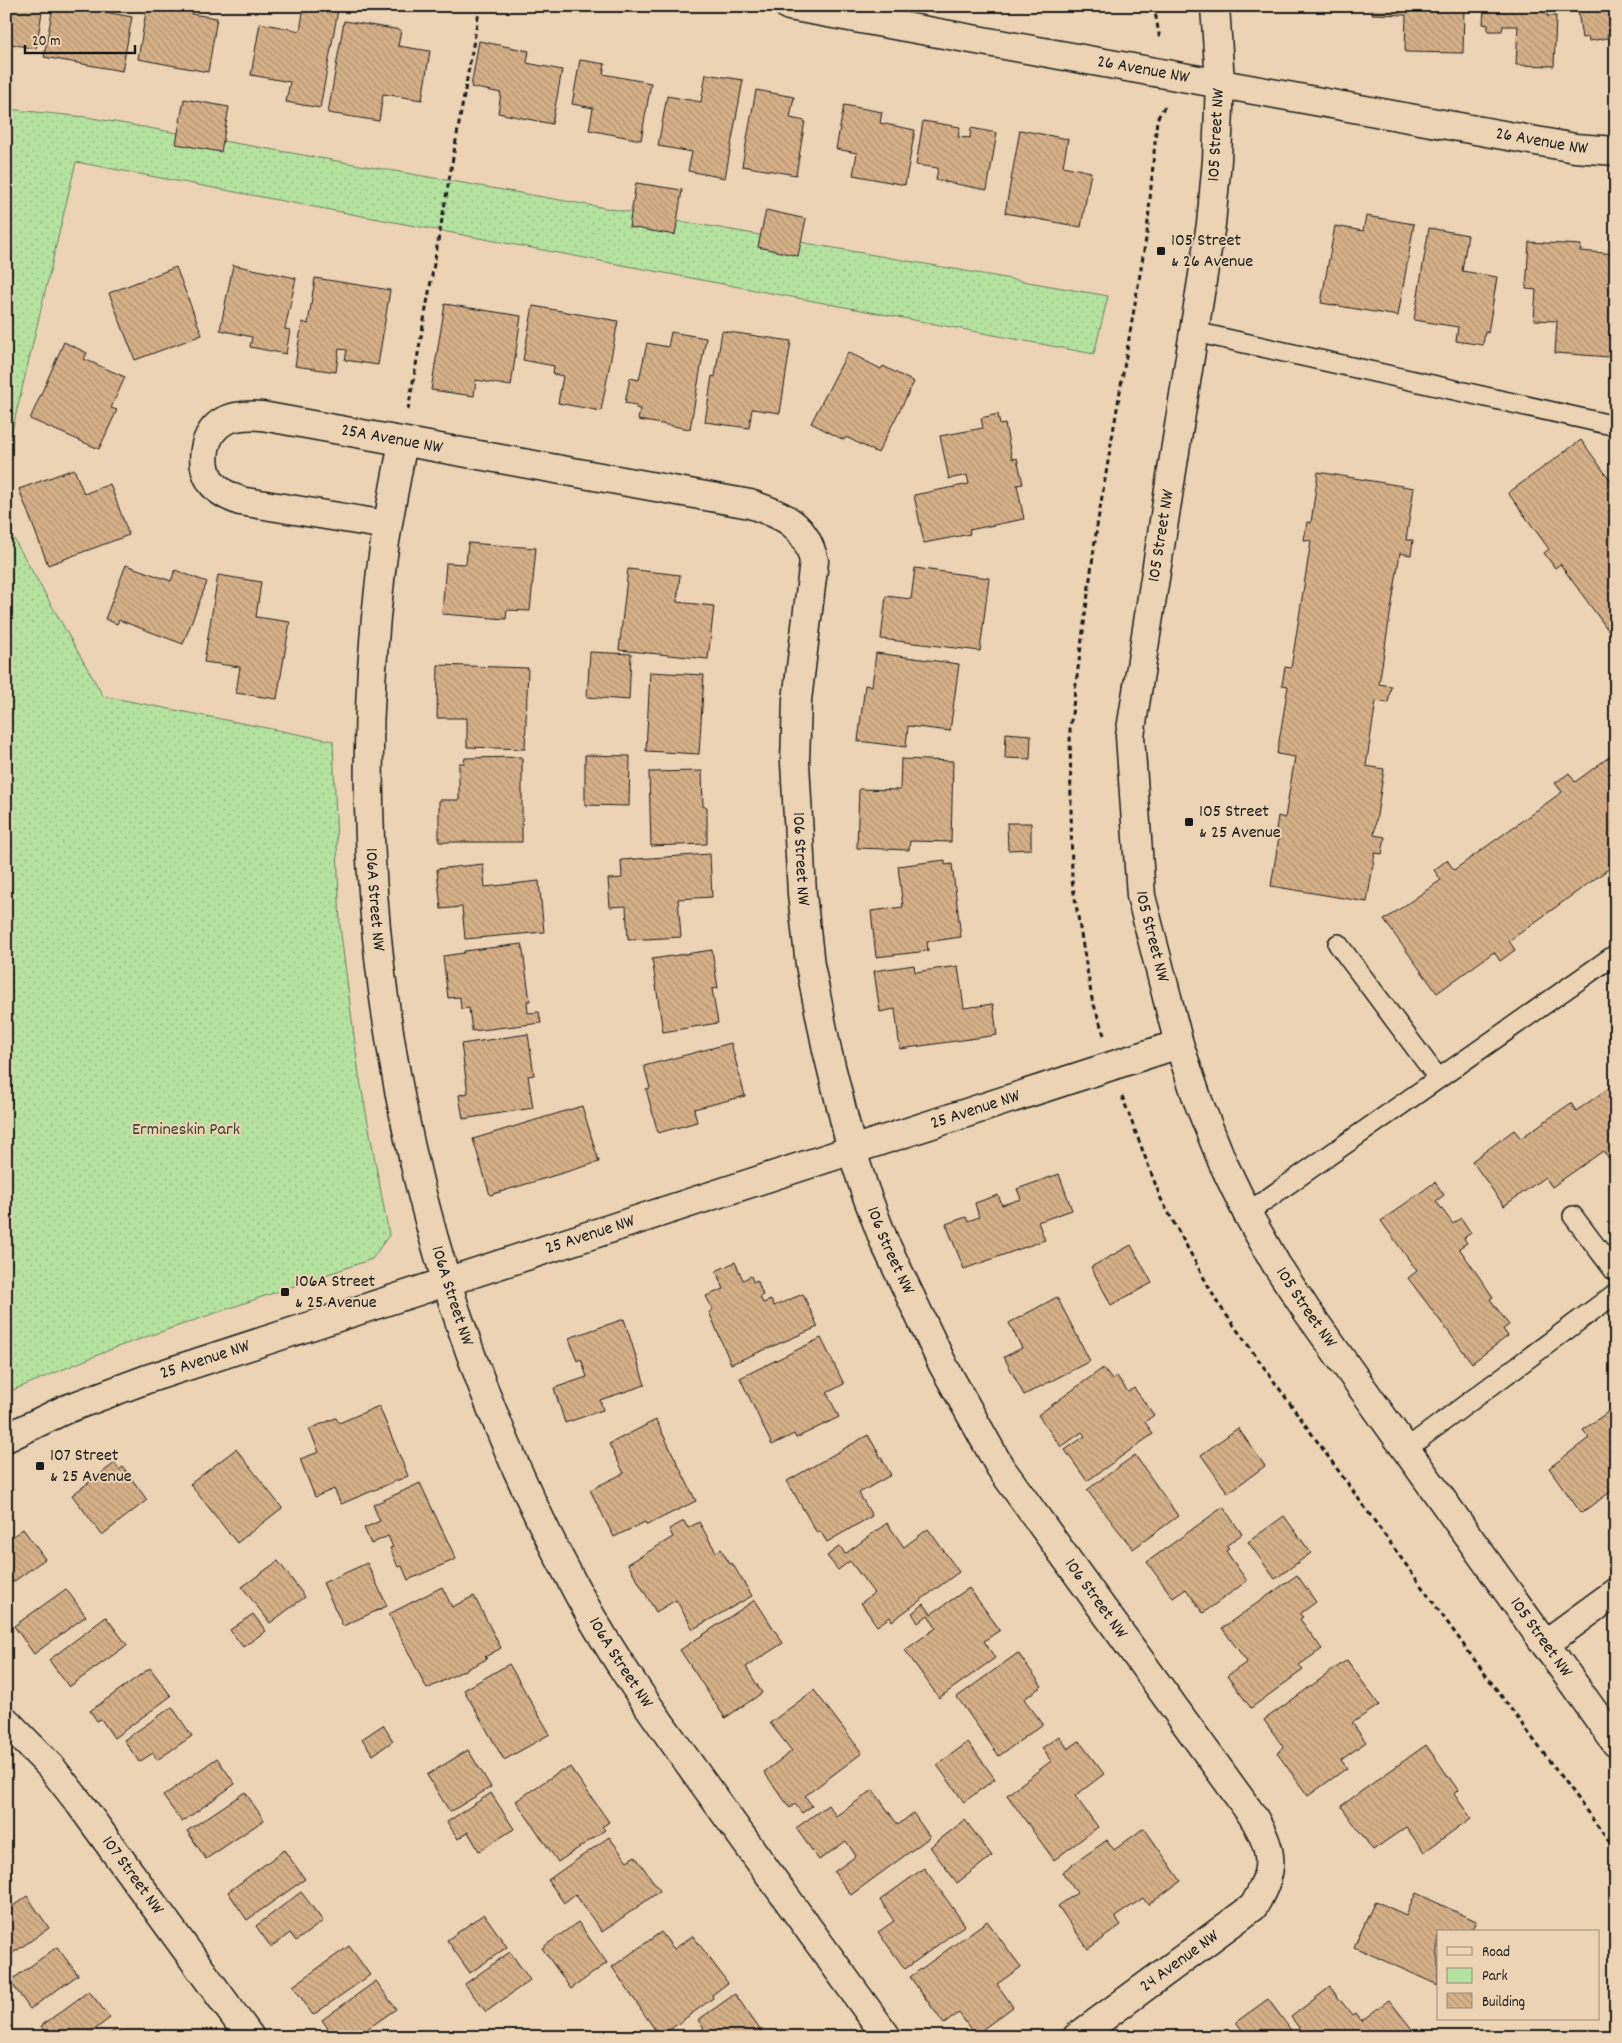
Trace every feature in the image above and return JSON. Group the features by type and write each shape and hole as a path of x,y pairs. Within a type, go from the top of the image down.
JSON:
{"street":[{"name":"26 Avenue NW","path":"789,6 1220,82 1289,97 1566,146 1616,151"},
{"name":"105 Street NW","path":"1215,6 1220,82 1217,160 1211,224 1130,736 1141,896 1178,1044 1222,1161 1247,1213 1276,1264 1307,1311 1616,1743"},
{"name":"25A Avenue NW","path":"387,524 240,501 224,494 212,483 205,470 204,453 214,427 225,420 243,415 262,416 750,504 787,520 803,532"},
{"name":"106A Street NW","path":"403,442 387,524 376,618 369,780 376,934 385,1014 402,1106 447,1282 487,1394 523,1482 580,1598 617,1659 664,1729 887,2037"},
{"name":"106 Street NW","path":"803,532 810,545 814,561 796,709 795,762 802,894 810,965 827,1050 852,1151 884,1241 969,1414 1000,1467 1252,1815 1265,1836 1269,1849 1269,1874"},
{"name":"25 Avenue NW","path":"6,1438 64,1410 148,1379 1178,1044"},
{"path":"1545,1644 1616,1592"},
{"name":"107 Street NW","path":"6,1721 51,1767 80,1804 250,2037"},
{"name":"24 Avenue NW","path":"1077,2037 1236,1922 1253,1907 1269,1874"}],"lane":[{"path":"1195,332 1616,426"},
{"path":"1338,944 1438,1078"},
{"path":"1247,1213 1616,954"},
{"path":"1574,1216 1616,1274"},
{"path":"1406,1448 1616,1293"}],"path":[{"path":"403,442 480,6"},
{"path":"1154,6 1159,26"},
{"path":"1100,1024 1092,999 1072,881 1070,729 1097,526 1147,234 1157,119 1165,108"},
{"path":"1122,1099 1161,1199 1217,1302 1468,1651 1616,1851"}],"green space":[{"path":"6,109 86,117 1108,296 1094,354 76,162 6,456"},
{"name":"Ermineskin Park","path":"6,525 103,696 333,741 340,926 359,1075 389,1235 372,1259 117,1347 6,1393"}],"building":[{"path":"6,6 43,6 36,49 6,43"},
{"path":"53,6 101,6 100,11 132,17 122,71 44,57"},
{"path":"147,6 192,6 191,14 217,18 208,72 138,59"},
{"path":"304,6 338,10 320,108 286,102 290,82 251,75 260,23 300,31"},
{"path":"1373,6 1464,6 1463,53 1405,52 1406,15 1372,14"},
{"path":"1484,6 1548,6 1547,16 1556,16 1554,66 1516,65 1518,26 1503,26 1502,31 1488,31 1488,25 1483,24"},
{"path":"1577,6 1616,6 1616,39 1613,40 1612,33 1607,34 1608,38 1589,41 1588,37 1582,38"},
{"path":"344,21 401,30 398,46 430,51 422,100 383,94 379,121 328,113"},
{"path":"479,41 529,51 527,63 562,70 552,124 498,113 501,93 471,87"},
{"path":"580,60 605,64 603,74 651,83 641,140 589,130 593,108 572,104"},
{"path":"706,74 743,80 725,178 688,171 692,152 658,146 667,96 701,102"},
{"path":"756,90 794,97 790,118 805,121 796,175 742,166"},
{"path":"184,99 229,107 221,152 176,144"},
{"path":"844,105 882,112 880,123 915,130 905,185 853,175 857,153 836,149"},
{"path":"923,121 960,127 958,137 970,138 971,128 997,133 987,190 936,180 938,168 916,165"},
{"path":"1020,130 1068,139 1063,166 1091,172 1081,227 1005,213"},
{"path":"636,183 682,190 675,235 629,227"},
{"path":"766,210 806,219 798,256 758,247"},
{"path":"1366,216 1414,224 1398,316 1321,303 1335,226 1363,231"},
{"path":"1429,228 1468,235 1462,271 1497,277 1488,333 1485,332 1483,345 1456,341 1458,327 1414,320"},
{"path":"1529,242 1581,245 1580,251 1616,254 1610,357 1555,353 1557,321 1534,320 1536,290 1526,289"},
{"path":"233,265 296,278 285,329 290,330 286,354 250,347 252,337 220,330"},
{"path":"176,267 202,335 135,360 109,293"},
{"path":"315,278 390,290 378,365 345,360 347,350 339,349 336,372 295,366 302,322 308,324"},
{"path":"445,304 521,316 511,386 476,380 474,396 431,390"},
{"path":"533,306 618,321 601,411 558,403 563,376 553,374 554,366 523,360"},
{"path":"722,331 791,341 780,413 752,409 749,428 705,422 712,376 715,377"},
{"path":"671,332 706,338 690,429 638,420 640,409 636,408 636,405 625,403 630,378 639,380 647,343 668,347"},
{"path":"64,342 87,353 84,359 125,377 111,408 117,410 99,449 30,419"},
{"path":"848,352 881,369 883,366 914,382 878,453 846,437 844,440 811,423"},
{"path":"998,414 1000,425 1005,424 1012,459 1017,458 1023,484 1017,485 1024,519 969,530 970,534 924,543 914,495 969,484 967,475 949,479 940,436 983,428 981,418"},
{"path":"1581,440 1616,488 1616,641 1560,564 1555,568 1544,553 1549,549 1508,493"},
{"path":"74,469 84,494 110,484 129,535 48,565 19,489"},
{"path":"1318,472 1414,488 1406,540 1413,540 1411,555 1400,553 1379,684 1391,686 1388,703 1376,701 1366,766 1384,769 1374,835 1385,837 1382,854 1375,853 1367,902 1271,886 1279,837 1275,837 1278,816 1285,818 1295,757 1277,754 1288,686 1282,685 1285,667 1291,668 1311,541 1304,540 1307,522 1311,523"},
{"path":"468,543 536,548 530,611 507,610 506,619 442,614 446,563 466,564"},
{"path":"126,565 171,581 175,570 207,582 183,644 119,620 117,624 105,619"},
{"path":"915,568 989,578 980,651 881,639 886,596 911,599"},
{"path":"628,569 680,575 677,602 714,606 708,659 619,650"},
{"path":"218,575 261,582 256,617 290,622 277,699 236,693 240,667 204,662"},
{"path":"590,652 631,654 629,700 587,697"},
{"path":"876,653 959,664 950,731 908,726 906,747 858,741 865,685 872,686"},
{"path":"438,665 528,668 525,749 467,747 467,718 437,718"},
{"path":"650,672 704,675 699,754 646,751"},
{"path":"1006,733 1031,735 1030,759 1005,758"},
{"path":"1616,752 1616,868 1614,865 1509,941 1515,950 1500,961 1494,952 1437,993 1384,920 1441,880 1434,870 1447,860 1454,870 1562,792 1555,783 1569,773 1575,782"},
{"path":"585,755 630,756 629,806 585,805"},
{"path":"522,757 522,842 439,842 439,800 459,800 459,763 464,763 465,758"},
{"path":"901,759 953,761 951,842 910,841 909,850 857,848 859,789 900,790"},
{"path":"702,771 703,806 707,807 707,844 651,846 649,772"},
{"path":"1007,823 1031,823 1031,849 1008,850"},
{"path":"710,854 712,897 678,899 681,937 628,940 626,906 610,907 608,879 622,878 621,860"},
{"path":"945,860 945,865 952,864 961,937 927,942 928,951 876,957 871,911 903,907 898,866"},
{"path":"483,864 485,887 539,881 544,932 465,939 462,907 441,909 437,869"},
{"path":"522,944 530,1001 527,1001 528,1013 539,1012 541,1023 472,1031 469,1008 461,1009 460,997 448,998 443,956 464,953 464,951"},
{"path":"712,950 718,988 712,989 718,1023 663,1032 652,959"},
{"path":"914,965 915,972 958,966 964,1008 993,1004 997,1035 900,1049 895,1009 880,1012 874,971"},
{"path":"528,1034 534,1075 528,1076 533,1108 463,1119 459,1095 468,1093 461,1044"},
{"path":"731,1043 745,1096 694,1109 697,1122 658,1133 646,1089 650,1088 644,1066"},
{"path":"1616,1083 1616,1154 1609,1159 1603,1151 1552,1187 1545,1177 1504,1206 1472,1161 1514,1130 1521,1138 1571,1103 1576,1111"},
{"path":"582,1106 599,1162 490,1195 473,1139"},
{"path":"1059,1174 1072,1210 1038,1222 1045,1240 964,1269 946,1224 966,1217 968,1221 979,1217 975,1203 998,1195 1002,1205 1021,1199 1017,1189"},
{"path":"1435,1182 1444,1195 1436,1201 1453,1224 1461,1218 1471,1233 1464,1238 1467,1243 1459,1248 1493,1297 1490,1299 1509,1325 1503,1329 1508,1336 1472,1363 1408,1278 1417,1271 1381,1221"},
{"path":"1131,1245 1152,1283 1111,1305 1091,1267"},
{"path":"735,1262 743,1280 751,1276 753,1282 757,1280 763,1295 760,1297 763,1303 771,1300 774,1306 803,1294 818,1327 731,1364 709,1312 713,1310 706,1296 724,1289 716,1271"},
{"path":"1057,1297 1090,1361 1024,1395 1004,1357 1022,1348 1009,1323"},
{"path":"624,1319 645,1385 600,1400 603,1410 565,1423 554,1388 587,1377 581,1359 577,1361 569,1338"},
{"path":"821,1338 844,1384 827,1393 839,1417 796,1438 794,1434 772,1445 740,1378"},
{"path":"1103,1368 1112,1380 1117,1376 1128,1392 1134,1388 1154,1415 1145,1422 1153,1434 1087,1481 1065,1450 1085,1436 1082,1432 1061,1447 1038,1415"},
{"path":"379,1406 408,1476 341,1504 334,1489 315,1497 300,1459 319,1452 309,1429 336,1418 339,1423"},
{"path":"1616,1406 1616,1488 1581,1513 1549,1468 1589,1438 1583,1430"},
{"path":"656,1420 696,1501 647,1525 645,1522 614,1537 590,1490 624,1473 609,1444"},
{"path":"1238,1428 1265,1466 1228,1493 1201,1455"},
{"path":"868,1435 891,1475 859,1493 872,1516 827,1542 820,1531 817,1533 787,1481"},
{"path":"236,1449 282,1508 237,1543 190,1484"},
{"path":"1135,1455 1178,1516 1133,1549 1087,1490"},
{"path":"115,1463 119,1470 123,1467 147,1500 102,1535 72,1495"},
{"path":"420,1483 456,1559 408,1580 402,1566 398,1567 390,1548 393,1547 388,1536 371,1544 364,1528 380,1521 373,1505"},
{"path":"1223,1507 1242,1534 1226,1546 1229,1549 1226,1551 1247,1581 1203,1613 1186,1589 1173,1598 1147,1562"},
{"path":"1284,1516 1311,1553 1275,1579 1248,1542"},
{"path":"684,1521 688,1528 699,1522 716,1552 721,1549 752,1596 693,1629 676,1600 656,1612 628,1564 673,1537 669,1529"},
{"path":"887,1523 904,1547 928,1529 959,1572 892,1621 890,1617 877,1626 861,1603 874,1593 850,1561 838,1570 827,1556 840,1546 845,1554"},
{"path":"23,1529 45,1559 6,1587 6,1541"},
{"path":"278,1561 305,1597 270,1623 242,1587"},
{"path":"367,1563 387,1606 343,1626 323,1583"},
{"path":"1297,1575 1316,1602 1300,1614 1303,1617 1300,1619 1322,1649 1299,1665 1303,1670 1251,1708 1227,1676 1247,1662 1222,1628"},
{"path":"442,1587 452,1607 474,1596 501,1648 485,1657 487,1659 427,1689 389,1614"},
{"path":"969,1588 1000,1630 984,1641 995,1658 939,1698 905,1650 936,1628 928,1615 918,1623 912,1613 924,1604 931,1614"},
{"path":"66,1589 86,1616 34,1654 14,1626"},
{"path":"755,1600 783,1643 746,1667 762,1693 725,1718 680,1650"},
{"path":"253,1614 266,1631 243,1647 230,1630"},
{"path":"106,1617 127,1645 69,1687 49,1660"},
{"path":"1018,1653 1042,1686 1024,1699 1043,1724 999,1756 957,1697"},
{"path":"1347,1660 1379,1705 1352,1723 1366,1742 1341,1760 1347,1768 1308,1796 1277,1753 1284,1748 1264,1720"},
{"path":"509,1664 550,1734 504,1760 464,1690"},
{"path":"150,1668 171,1696 114,1738 101,1719 97,1721 90,1711"},
{"path":"814,1690 862,1753 805,1796 812,1806 802,1813 795,1804 790,1808 764,1772 792,1751 770,1723"},
{"path":"172,1707 192,1736 157,1760 153,1753 139,1762 124,1740"},
{"path":"383,1725 393,1741 373,1755 362,1739"},
{"path":"1059,1736 1068,1749 1079,1741 1104,1774 1075,1796 1098,1827 1054,1860 1007,1795 1051,1761 1042,1748"},
{"path":"968,1742 995,1779 964,1802 937,1765"},
{"path":"1426,1745 1458,1790 1454,1794 1471,1818 1424,1852 1406,1827 1373,1850 1341,1806"},
{"path":"468,1750 491,1787 450,1812 427,1775"},
{"path":"217,1758 235,1784 182,1822 163,1796"},
{"path":"570,1767 609,1822 602,1827 605,1830 558,1862 516,1801 563,1769 564,1771"},
{"path":"873,1790 898,1825 913,1813 930,1837 851,1895 834,1872 856,1856 846,1841 819,1860 796,1828 828,1805 836,1816"},
{"path":"245,1792 264,1820 206,1859 187,1831"},
{"path":"491,1793 514,1829 479,1851 468,1832 458,1839 447,1822"},
{"path":"965,1820 992,1856 957,1883 930,1847"},
{"path":"1144,1828 1181,1881 1148,1905 1143,1898 1115,1917 1121,1925 1088,1949 1058,1906 1077,1893 1062,1872 1107,1840 1114,1850"},
{"path":"609,1837 627,1861 635,1856 660,1891 602,1932 575,1894 564,1903 548,1880"},
{"path":"284,1850 305,1879 247,1920 228,1892"},
{"path":"924,1868 965,1925 905,1969 878,1932 894,1921 880,1900"},
{"path":"301,1892 323,1921 296,1941 290,1933 271,1947 256,1926"},
{"path":"1416,1893 1476,1921 1472,1930 1437,1930 1437,1985 1354,1947 1375,1901 1406,1915"},
{"path":"27,1896 49,1928 6,1958 6,1911"},
{"path":"484,1914 507,1947 470,1973 447,1940"},
{"path":"987,1921 1021,1967 997,1984 1013,2007 975,2035 959,2013 944,2024 910,1977"},
{"path":"578,1922 607,1963 571,1989 542,1948"},
{"path":"661,1932 674,1949 693,1936 728,1983 712,1995 713,1998 660,2037 612,1967"},
{"path":"349,1946 370,1975 313,2015 293,1986"},
{"path":"57,1947 78,1975 30,2009 10,1981"},
{"path":"510,1952 530,1980 486,2012 465,1984"},
{"path":"376,1981 396,2009 356,2037 334,2037 322,2020"},
{"path":"1330,1987 1352,2015 1355,2013 1361,2021 1389,2000 1415,2033 1410,2037 1306,2037 1291,2017"},
{"path":"89,1991 110,2018 85,2037 49,2037 41,2026"},
{"path":"735,1994 763,2034 759,2037 691,2037 704,2028 698,2020"},
{"path":"1268,1999 1296,2037 1233,2037 1242,2030 1236,2022"},
{"path":"117,2029 122,2037 105,2037"}],"place":[{"name":"105 Street & 26 Avenue","path":"1161,251"},
{"name":"105 Street & 25 Avenue","path":"1189,822"},
{"name":"106A Street & 25 Avenue","path":"285,1292"},
{"name":"107 Street & 25 Avenue","path":"40,1466"}]}
